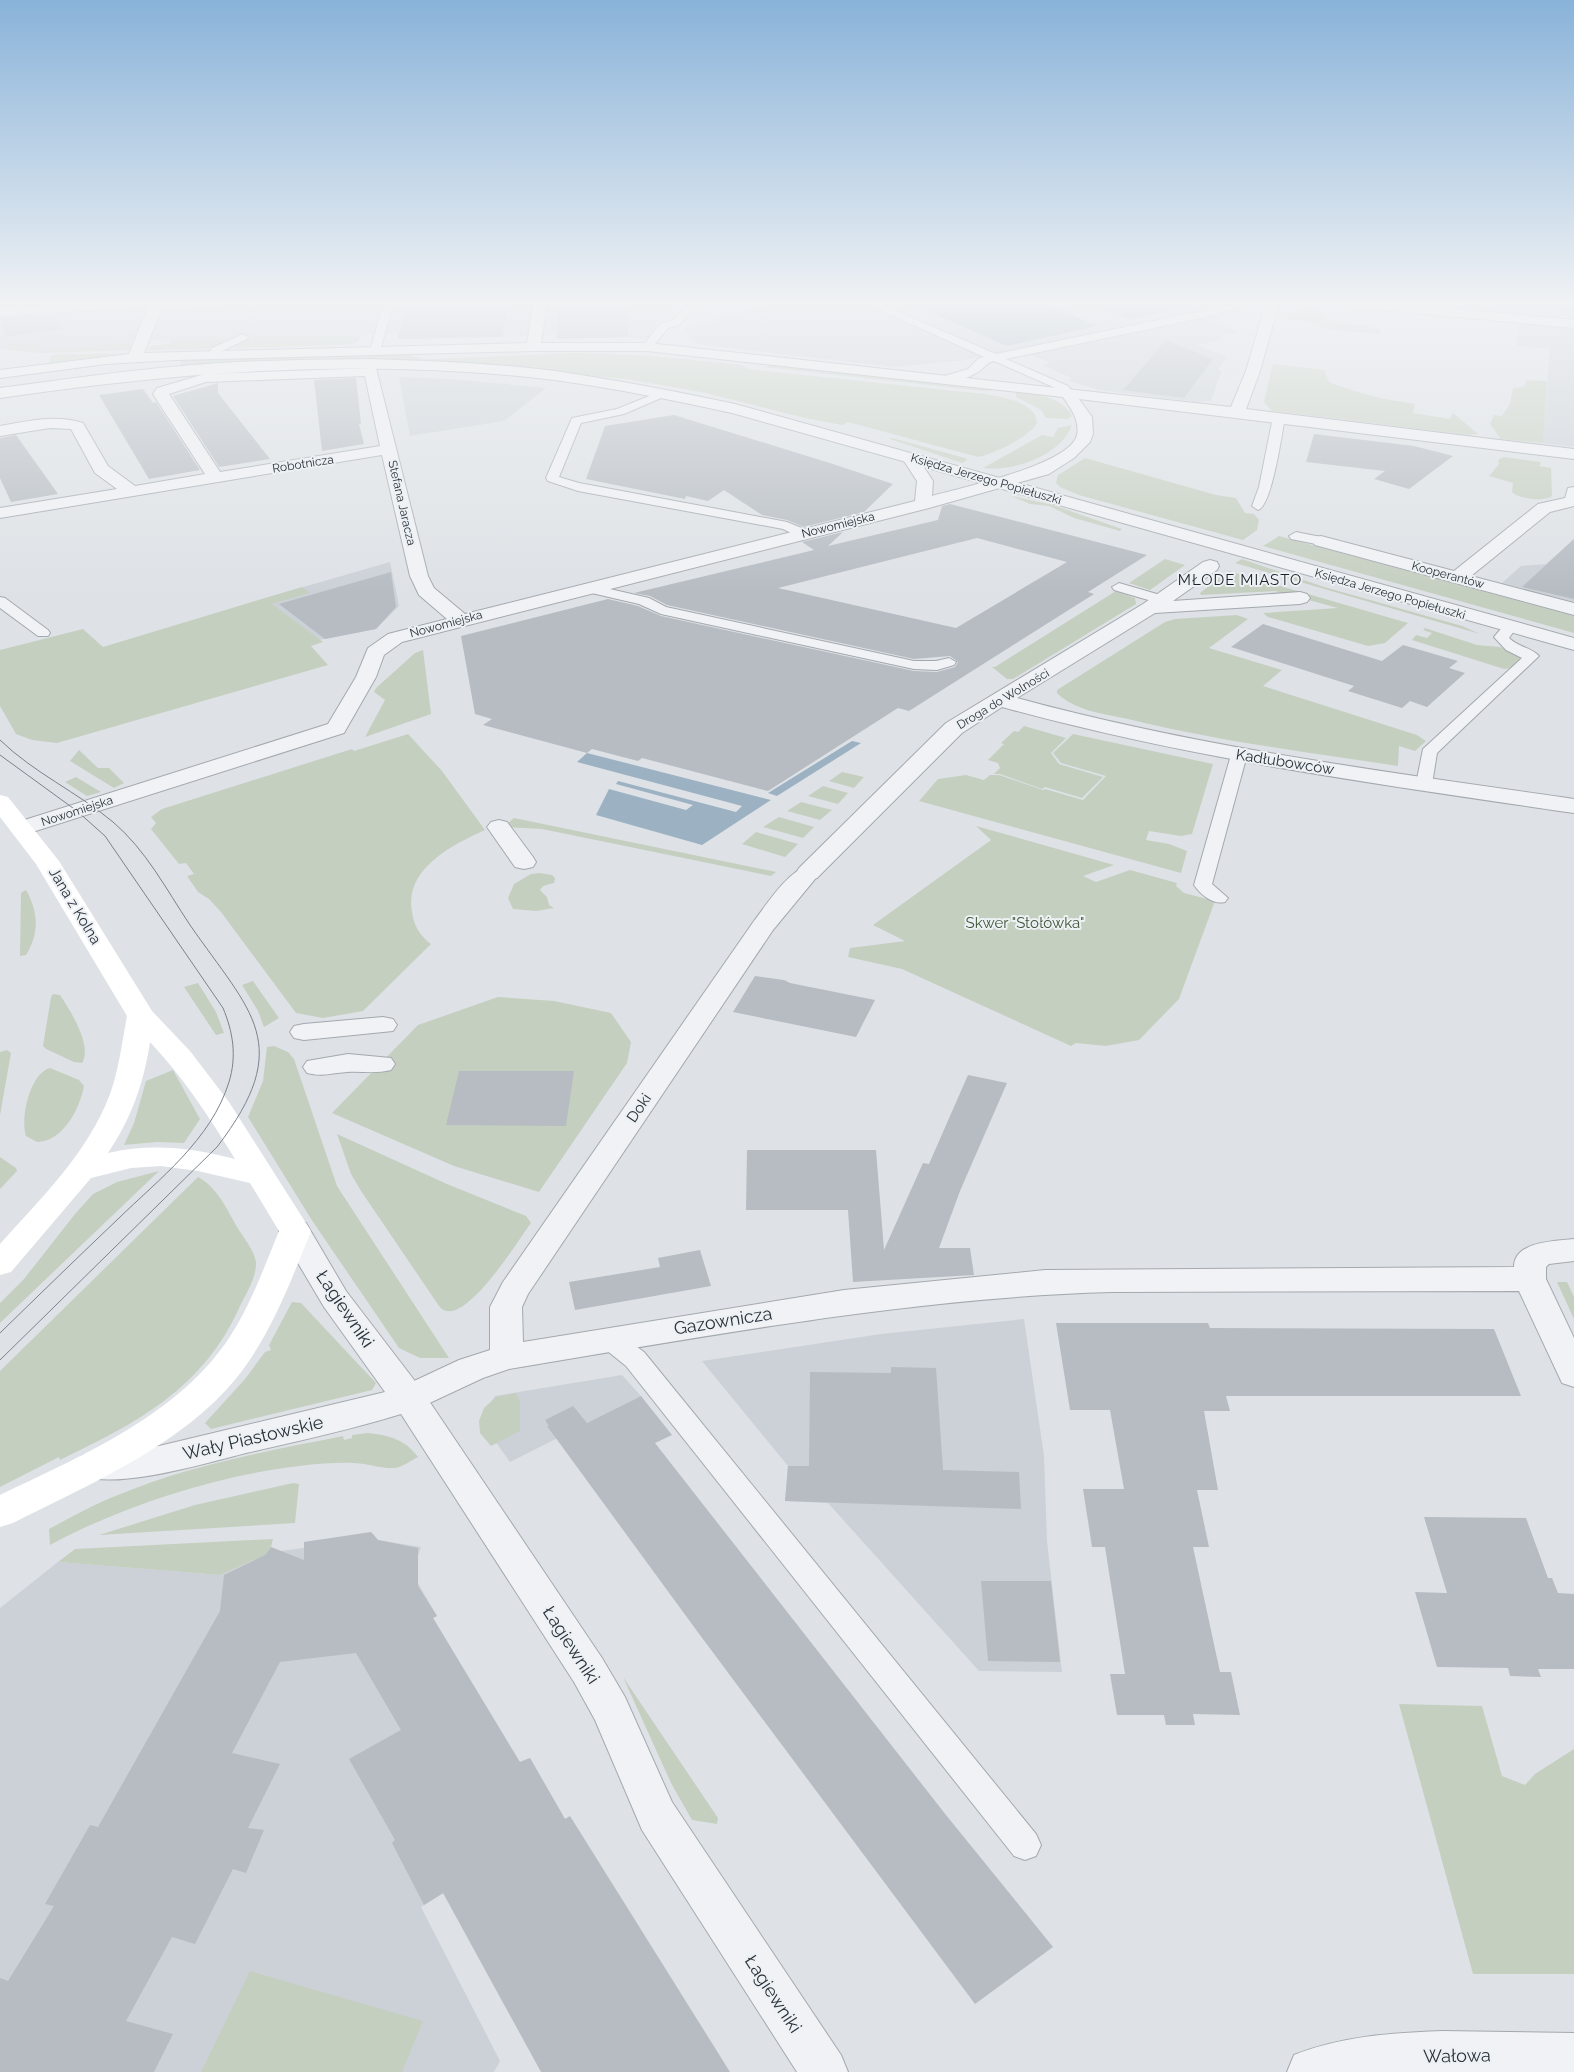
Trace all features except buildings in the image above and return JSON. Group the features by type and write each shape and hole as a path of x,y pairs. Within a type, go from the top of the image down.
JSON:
{"main road":[{"name":"Jana z Kolna","path":"0,802 23,828 47,861 141,1016 180,1057 219,1109 259,1175"},
{"path":"0,1264 82,1170 103,1136 124,1095 141,1016"},
{"path":"82,1170 137,1158 160,1156 182,1158 259,1175 295,1231"},
{"name":"Wały Piastowskie","path":"0,1512 95,1466 159,1428 196,1398 226,1366 258,1319 295,1231"}],"street":[{"name":"Stefana Jaracza","path":"165,400 216,478"},
{"name":"Stefana Jaracza","path":"378,400 419,576 426,591 460,620"},
{"name":"Księdza Jerzego Popiełuszki","path":"696,400 1574,644"},
{"name":"Nowomiejska","path":"23,828 336,728 366,677 375,652 395,638 923,504 999,483 1057,463 1082,442 1086,422 1072,400"},
{"path":"1128,400 1574,454"},
{"path":"1238,412 1243,400"},
{"path":"0,431 55,423 74,424 77,426 101,469 132,491"},
{"name":"Robotnicza","path":"0,513 389,450"},
{"path":"910,458 924,482 923,504"},
{"path":"1458,577 1544,508 1574,501 1574,492"},
{"name":"Kooperantów","path":"1321,541 1574,609"},
{"name":"Droga do Wolności","path":"808,873 949,733 967,719 1156,604 1210,566"},
{"name":"Droga do Wolności","path":"1156,604 1300,598"},
{"name":"Kadłubowców","path":"999,700 1117,732 1239,755 1574,806"},
{"path":"499,827 524,862"},
{"name":"Doki","path":"507,1357 506,1307 514,1290 762,926 786,896 808,873"},
{"path":"304,1032 383,1025"},
{"path":"317,1067 348,1063 381,1064"},
{"name":"Łagiewniki","path":"295,1231 335,1299 409,1398 588,1670 611,1710 657,1816 824,2072"},
{"path":"1574,1250 1541,1254 1530,1263 1530,1278 1574,1374"},
{"name":"Gazownicza","path":"409,1398 471,1369 507,1357 844,1302 1045,1282 1530,1278"},
{"name":"Wały Piastowskie","path":"95,1466 159,1460 363,1412 409,1398"},
{"name":"Wałowa","path":"1311,2072 1328,2067 1390,2058 1574,2056"}],"lane":[{"path":"647,400 620,412 576,420 552,478 578,487 787,526 804,534"},
{"path":"1258,506 1265,487 1279,417"},
{"path":"1296,536 1321,541"},
{"path":"1119,587 1156,604"},
{"path":"588,588 644,601 661,610 764,634 793,637 914,665 937,666 949,662"},
{"path":"0,601 43,633"},
{"path":"1424,784 1429,752 1532,656 1513,650 1501,637 1510,627"},
{"path":"1220,898 1203,885 1239,755"},
{"path":"608,1339 635,1359 1025,1845"}],"shaded area":[{"path":"403,400 531,400 504,421 410,436"},
{"path":"1177,400 1211,400 1195,402"},
{"path":"1546,400 1574,400 1574,447 1543,443"},
{"path":"1574,539 1574,602 1502,583 1521,566 1546,564"},
{"path":"390,562 399,606 376,629 309,642 255,601"},
{"path":"1024,1319 1044,1456 1047,1541 1062,1672 979,1671 828,1503 785,1501 788,1466 702,1361 881,1334"},
{"path":"622,1375 641,1396 510,1462 480,1420 495,1396"},
{"path":"372,1533 378,1540 421,1547 418,1556 418,1583 437,1616 433,1618 519,1762 530,1758 565,1819 421,1907 500,2061 494,2072 0,2072 0,1608 58,1562 220,1575 265,1555 304,1548 304,1542 340,1537 340,1542 363,1539"}],"green space":[{"path":"732,400 1011,400 1031,410 1037,423 1027,434 1019,439 992,453 978,457 848,422 842,425"},
{"path":"1021,400 1052,400 1062,404 1072,416 1067,419 1046,418 1041,410"},
{"path":"1265,400 1391,400 1415,404 1413,413 1450,419 1453,413 1478,434 1469,435 1272,411 1264,402"},
{"path":"1511,400 1546,400 1543,443 1501,439 1490,424 1494,415 1502,416"},
{"path":"1072,425 1058,445 1035,460 995,469 983,468 1042,435 1053,437 1058,428"},
{"path":"890,439 967,460 962,463"},
{"path":"1504,457 1541,462 1539,466 1551,468 1552,496 1543,499 1526,498 1512,492 1513,483 1489,476 1499,464 1498,460"},
{"path":"1085,458 1216,495 1236,498 1245,513 1254,514 1259,520 1257,530 1243,540 1079,495 1060,487 1056,483 1058,475"},
{"path":"1011,496 1053,505 1122,529 1120,531 1074,518 1049,506 1030,504"},
{"path":"1279,536 1574,616 1574,633 1263,546"},
{"path":"1165,559 1185,565 1150,590 1129,583"},
{"path":"1242,559 1324,587 1462,626 1480,634 1235,563"},
{"path":"1229,571 1408,623 1385,643 1368,646 1268,617 1263,613 1338,608 1275,591 1201,595 1200,593"},
{"path":"302,587 309,593 272,604 323,642 311,646 328,665 57,743 32,740 16,734 0,706 0,650 83,629 103,647"},
{"path":"1116,591 1135,598 1136,604 1013,679 1007,679 992,667 995,667"},
{"path":"1237,615 1248,619 1209,648 1282,670 1263,686 1417,735 1426,741 1415,751 1399,746 1398,766 1262,746 1161,727 1081,708 1057,693 1057,690 1165,622 1175,619"},
{"path":"1425,628 1477,645 1500,647 1523,657 1513,668 1504,669 1412,640 1416,635 1427,638 1432,633 1423,630"},
{"path":"423,650 431,714 365,737 385,700 374,692 376,688 415,653"},
{"path":"1024,726 1066,738 1051,753 1059,764 1103,777 1082,798 1045,787 1042,789 1000,774 994,774 1000,768 998,763 988,760 1004,744 1001,743 1014,731 1018,732"},
{"path":"408,734 442,771 485,830 445,851 423,871 415,883 411,897 412,912 418,930 431,944 363,1011 323,1018 296,1013 221,912 209,899 198,892 187,876 194,874 186,863 179,864 151,829 156,823 151,817 162,809 352,749 354,751"},
{"path":"1073,734 1213,764 1192,834 1181,836 1149,831 1146,840 1169,844 1187,851 1181,873 919,801 938,779 966,775 984,780 990,775 999,775 1043,790 1083,800 1106,776 1061,763 1053,753"},
{"path":"79,750 98,768 109,768 124,783 114,788 70,761"},
{"path":"842,772 864,777 854,788 829,781"},
{"path":"76,777 101,792 87,796 65,782"},
{"path":"823,786 848,793 838,804 808,796"},
{"path":"801,802 832,810 820,820 787,811"},
{"path":"779,817 814,827 803,838 763,827"},
{"path":"514,818 776,872 771,876 542,829 503,827"},
{"name":"Skwer \"Stołówka\"","path":"976,826 1114,865 1083,876 1096,882 1130,870 1177,883 1176,886 1184,893 1215,901 1179,999 1139,1040 1106,1046 1076,1043 1071,1046 902,969 848,957 850,948 905,941 873,925 991,840"},
{"path":"756,832 798,844 785,857 742,844"},
{"path":"531,874 552,875 555,878 554,883 543,886 540,890 547,897 549,905 554,908 536,911 513,909 508,898 514,884"},
{"path":"26,890 33,906 36,922 31,947 26,955 20,956 21,893"},
{"path":"253,981 279,1018 264,1027 258,1011 242,985"},
{"path":"198,983 216,1012 224,1033 216,1035 184,987"},
{"path":"53,994 60,995 79,1028 85,1047 85,1056 82,1063 74,1062 43,1046"},
{"path":"498,997 554,1001 611,1013 631,1042 627,1063 539,1192 454,1166 332,1113 418,1025"},
{"path":"274,1046 288,1052 294,1059 337,1186 449,1358 420,1358 399,1348 313,1222 248,1117 263,1081 267,1047"},
{"path":"7,1050 11,1053 0,1115 0,1052"},
{"path":"50,1068 79,1080 84,1086 79,1104 69,1122 55,1136 37,1142 26,1136 24,1118 32,1087 37,1078"},
{"path":"173,1070 200,1119 184,1143 157,1142 124,1145 134,1123 146,1081"},
{"path":"337,1134 447,1184 526,1216 531,1223 489,1281 461,1307 449,1311 439,1306 361,1191 351,1174"},
{"path":"0,1157 16,1168 17,1171 0,1189"},
{"path":"159,1171 0,1323 0,1303 24,1279 93,1194 117,1182"},
{"path":"198,1177 211,1186 221,1199 252,1250 256,1264 253,1280 225,1335 208,1359 188,1381 141,1417 116,1432 60,1460 59,1457 0,1487 0,1371"},
{"path":"1557,1282 1567,1282 1574,1297 1574,1319"},
{"path":"292,1302 301,1303 376,1383 372,1390 211,1429 205,1423 245,1379 265,1352 271,1350 269,1345"},
{"path":"516,1393 520,1401 520,1431 491,1446 480,1433 479,1421 484,1408 496,1397"},
{"path":"368,1433 396,1439 408,1446 418,1457 397,1468 384,1468 358,1463 327,1463 284,1468 225,1479 134,1507 50,1545 49,1529 100,1502 145,1484 229,1460 343,1436 344,1440 352,1438 352,1435"},
{"path":"293,1483 299,1484 295,1523 99,1535 195,1505"},
{"path":"273,1539 271,1547 265,1555 220,1575 58,1562 75,1549"},
{"path":"623,1677 718,1818 717,1824 692,1820 671,1783"},
{"path":"1399,1704 1482,1706 1502,1776 1525,1785 1535,1774 1574,1749 1574,1974 1473,1974"},
{"path":"250,1971 423,2021 402,2072 201,2072"}],"water":[{"path":"852,741 861,743 777,796 768,793"},
{"path":"587,753 771,800 702,845 596,815 609,789 686,810 693,805 616,784 618,781 736,812 742,806 577,762"}],"tram line":[{"path":"0,740 27,763 113,822 146,857 246,1007 256,1030 259,1055 255,1081 241,1111 217,1147 0,1360"},
{"path":"0,755 77,811 105,836 223,1008 233,1044 233,1063 229,1082 221,1103 197,1140 166,1173 0,1333"}],"district":[{"name":"MŁODE MIASTO","path":"1240,580"}]}
